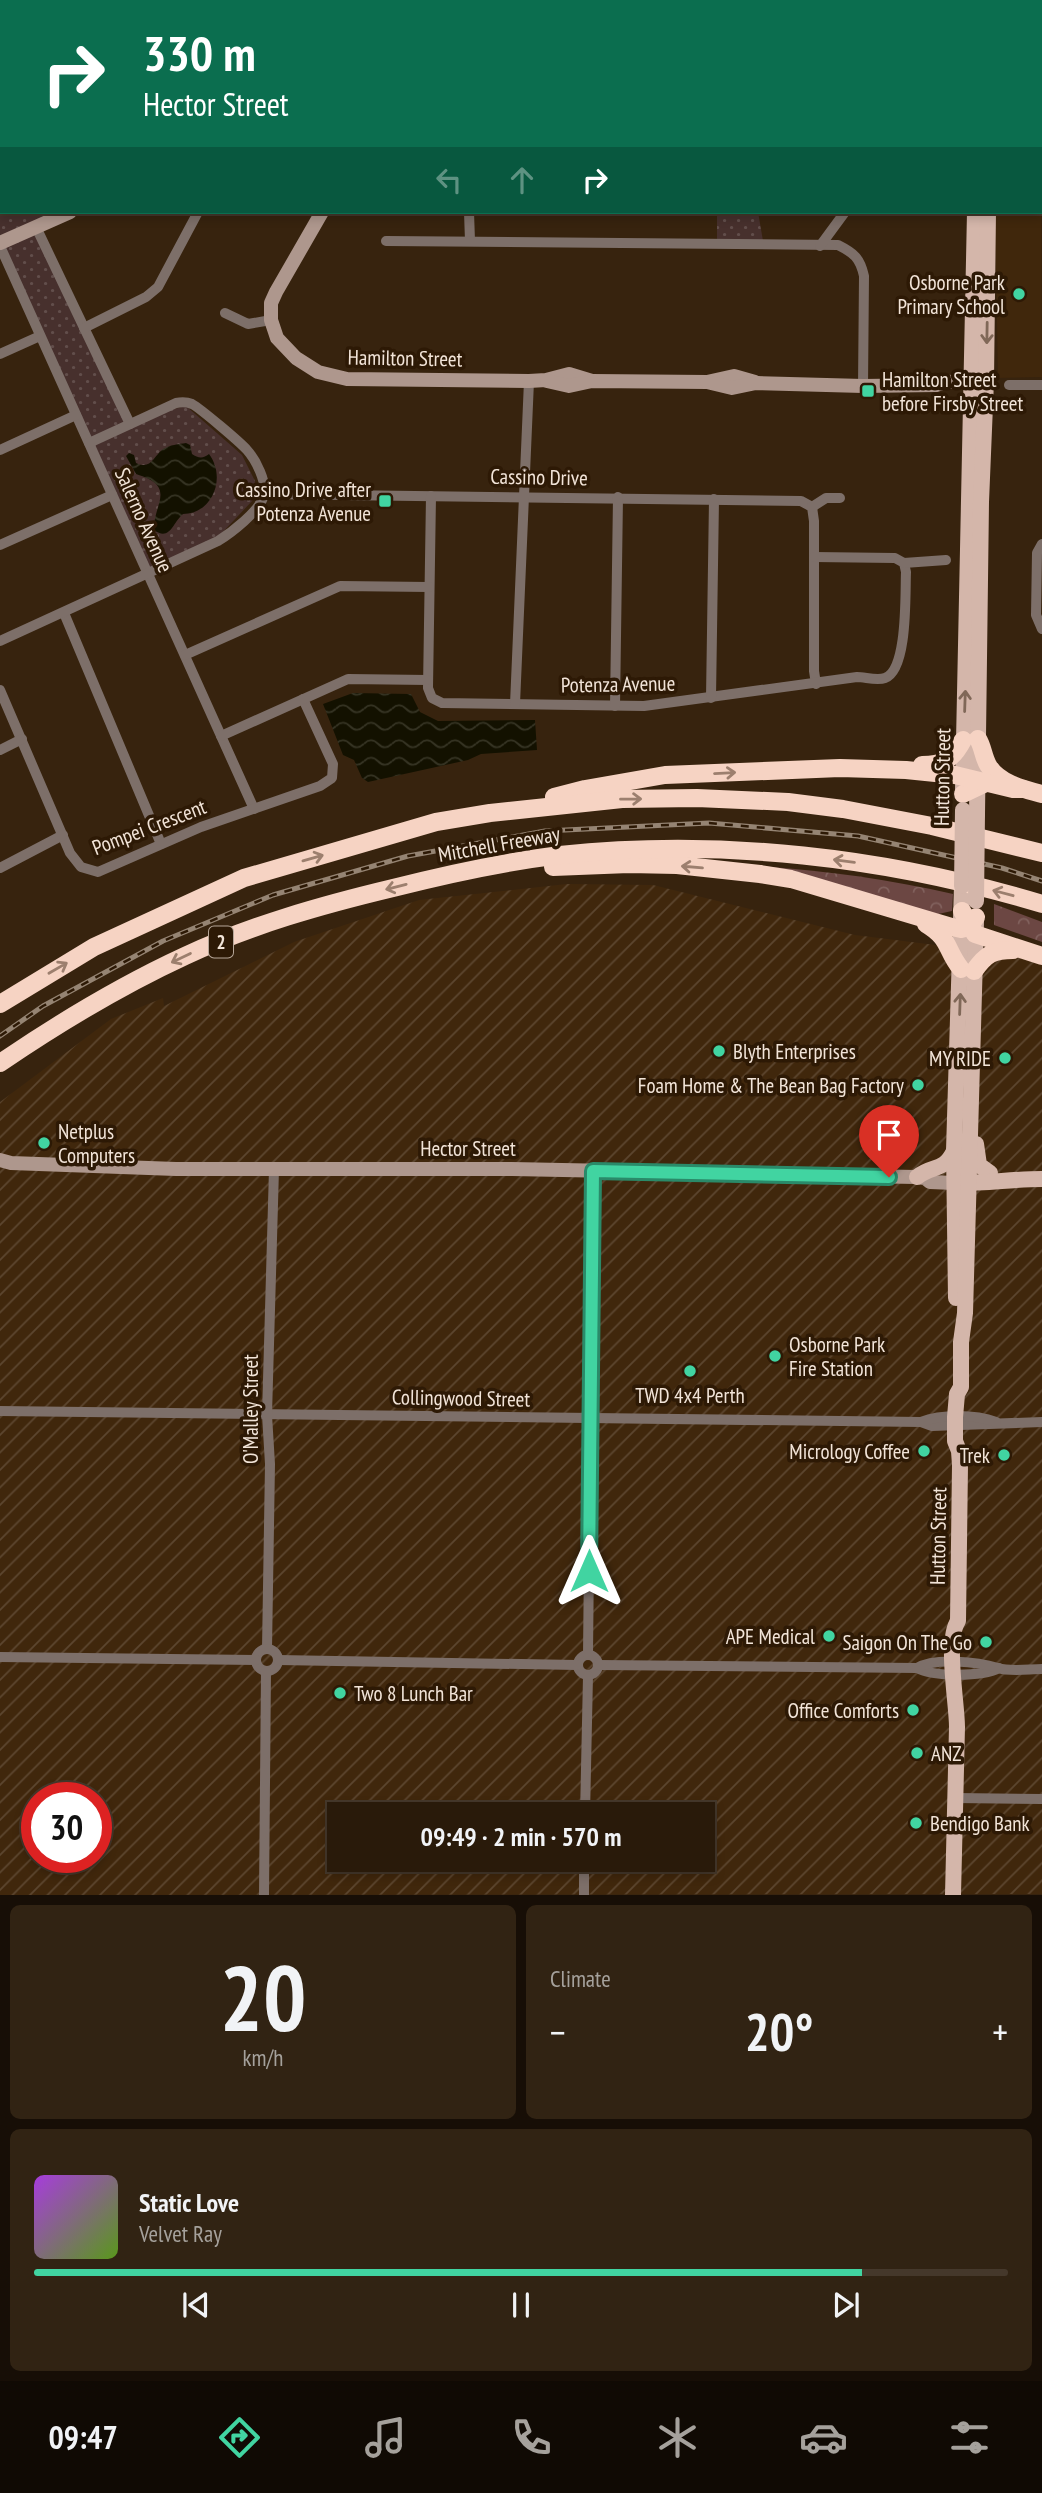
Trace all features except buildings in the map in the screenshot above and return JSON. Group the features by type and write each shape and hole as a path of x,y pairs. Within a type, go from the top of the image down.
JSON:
{"highway":[{"path":"906,770 913,765 944,763 970,740 984,748 990,769 996,775 1023,789 1042,794"},
{"path":"490,813 585,789 665,775 840,768 906,770 973,792 1023,789"},
{"name":"Mitchell Freeway","path":"0,1004 94,947 244,878 436,822 490,813 622,799 697,798 788,802 843,809 932,826 1042,853"},
{"name":"Mitchell Freeway","path":"0,1063 111,994 186,955 257,927 309,910 463,872 531,859 612,851 692,849 773,853 845,860 911,872 1042,904"},
{"path":"463,872 629,864 731,870 791,879 917,918 968,922 1042,956"},
{"path":"917,918 942,935 954,960 968,970 997,950 1024,950"}],"main road":[{"name":"Hutton Street","path":"953,1895 957,1714 953,1703 958,1668 954,1627 958,1621 959,1451 965,1441 960,1422 966,1393 961,1387 961,1342 957,1313 961,1178 970,1125 968,922 973,792 970,740 981,502 975,214"},
{"name":"Hutton Street","path":"979,385 988,214"},
{"name":"Hutton Street","path":"961,1178 954,1151 968,970"},
{"path":"970,1125 976,1140 979,1165 990,1173"},
{"path":"921,1177 926,1170 942,1167 949,1162 954,1151"},
{"name":"Hector Street","path":"961,1178 1000,1173 1007,1179"},
{"name":"Hector Street","path":"961,1178 999,1183 1007,1179 1042,1179"}],"street":[{"path":"0,245 66,214"},
{"path":"84,328 146,297 158,287 197,214"},
{"path":"225,313 248,324 267,321 271,303 288,266 316,214"},
{"path":"469,214 470,241"},
{"path":"820,246 844,214"},
{"path":"36,227 130,424"},
{"path":"386,241 838,245 854,253 861,262 864,276 863,386"},
{"name":"Salerno Avenue","path":"0,245 254,809"},
{"name":"Hamilton Street","path":"267,321 277,338 296,358 331,377 545,380 569,386 592,381 707,382 732,388 756,383 936,385 943,390 979,385"},
{"path":"0,354 40,335"},
{"path":"516,704 529,381"},
{"path":"1009,385 1042,385"},
{"path":"0,641 148,574 231,532 256,508 264,494 264,485 258,469 247,451 191,404 176,404 89,443"},
{"path":"0,450 76,415"},
{"name":"Cassino Drive","path":"264,494 714,499 802,501 812,506 826,498 839,498"},
{"path":"0,545 111,495"},
{"path":"221,736 348,679 428,680 431,496"},
{"path":"615,706 618,497"},
{"path":"711,698 714,499"},
{"path":"812,506 816,684"},
{"path":"1042,544 1037,553 1035,615 1042,629"},
{"path":"814,557 895,558 904,563 946,560"},
{"name":"Potenza Avenue","path":"428,680 432,698 442,703 644,706 857,677 886,678 892,673 903,640 906,572 904,563"},
{"path":"185,656 340,586 429,587"},
{"path":"64,613 161,844"},
{"name":"Pompei Crescent","path":"0,690 70,853 81,867 98,872 161,844 320,786 332,778 333,764 303,699"},
{"path":"0,750 22,738"},
{"path":"0,868 63,835"},
{"name":"Hector Street","path":"4,1163 176,1170 593,1171 921,1177 930,1182 961,1178"},
{"name":"O'Malley Street","path":"267,1649 270,1464 267,1415 274,1169"},
{"path":"588,1655 593,1171"},
{"name":"Collingwood Street","path":"0,1412 921,1422 932,1426 960,1422 1042,1422"},
{"path":"267,1649 274,1651 278,1660 273,1669 266,1671 258,1666 256,1660 258,1653 267,1649"},
{"path":"577,1665 582,1657 588,1655 595,1658 598,1665 596,1671 588,1676"},
{"path":"0,1657 256,1660"},
{"path":"278,1660 577,1665"},
{"path":"598,1665 917,1668 926,1673 991,1664 999,1668 1042,1669"},
{"path":"577,1665 580,1673 588,1676"},
{"path":"264,1895 266,1671"},
{"path":"585,1802 588,1676"},
{"path":"955,1798 1042,1799"},
{"path":"584,1872 584,1895"}],"shaded area":[{"path":"0,214 54,214 0,238"},
{"path":"717,214 758,214 763,241 717,240"},
{"name":"Osborne Park Primary School","path":"995,214 1041,214 1042,377 998,378"},
{"path":"35,230 125,423 87,440 1,245"},
{"path":"186,406 242,455 255,481 253,500 220,535 147,571 90,445 162,412"},
{"path":"567,884 653,885 855,935 1008,954 1042,965 1042,1894 0,1895 0,1102 111,1019 163,998 164,1006 294,942 419,900"}],"green space":[{"path":"742,865 848,875 953,894 952,911 938,914"},
{"path":"994,904 1042,922 1042,942 994,925"}],"water":[{"path":"186,443 196,456 205,457 209,454 217,474 214,493 202,508 183,514 171,530 164,534 159,533 154,530 160,490 149,479 136,474 126,456 129,453 134,455 136,463 145,465 163,449"},
{"path":"353,693 411,694 420,712 438,721 535,720 537,750 481,754 468,760 368,782 362,778 354,760 343,755 323,704"}],"railway":[{"path":"0,1036 43,1006 163,941 273,895 408,856 545,831 709,823 858,836 1002,868 1042,881"}],"place":[{"name":"Osborne Park Primary School","path":"1019,294"},
{"name":"Hamilton Street before Firsby Street","path":"868,391"},
{"name":"Cassino Drive after Potenza Avenue","path":"385,501"},
{"name":"Blyth Enterprises","path":"719,1051"},
{"name":"MY RIDE","path":"1005,1058"},
{"name":"Foam Home & The Bean Bag Factory","path":"918,1085"},
{"name":"Netplus Computers","path":"44,1143"},
{"name":"Osborne Park Fire Station","path":"775,1356"},
{"name":"TWD 4x4 Perth","path":"690,1371"},
{"name":"Micrology Coffee","path":"924,1451"},
{"name":"Trek","path":"1004,1455"},
{"name":"APE Medical","path":"829,1636"},
{"name":"Saigon On The Go","path":"986,1642"},
{"name":"Two 8 Lunch Bar","path":"340,1693"},
{"name":"Office Comforts","path":"913,1710"},
{"name":"ANZ","path":"917,1753"},
{"name":"Bendigo Bank","path":"916,1823"}],"route":[{"path":"589,1571 593,1171 889,1177"}]}
